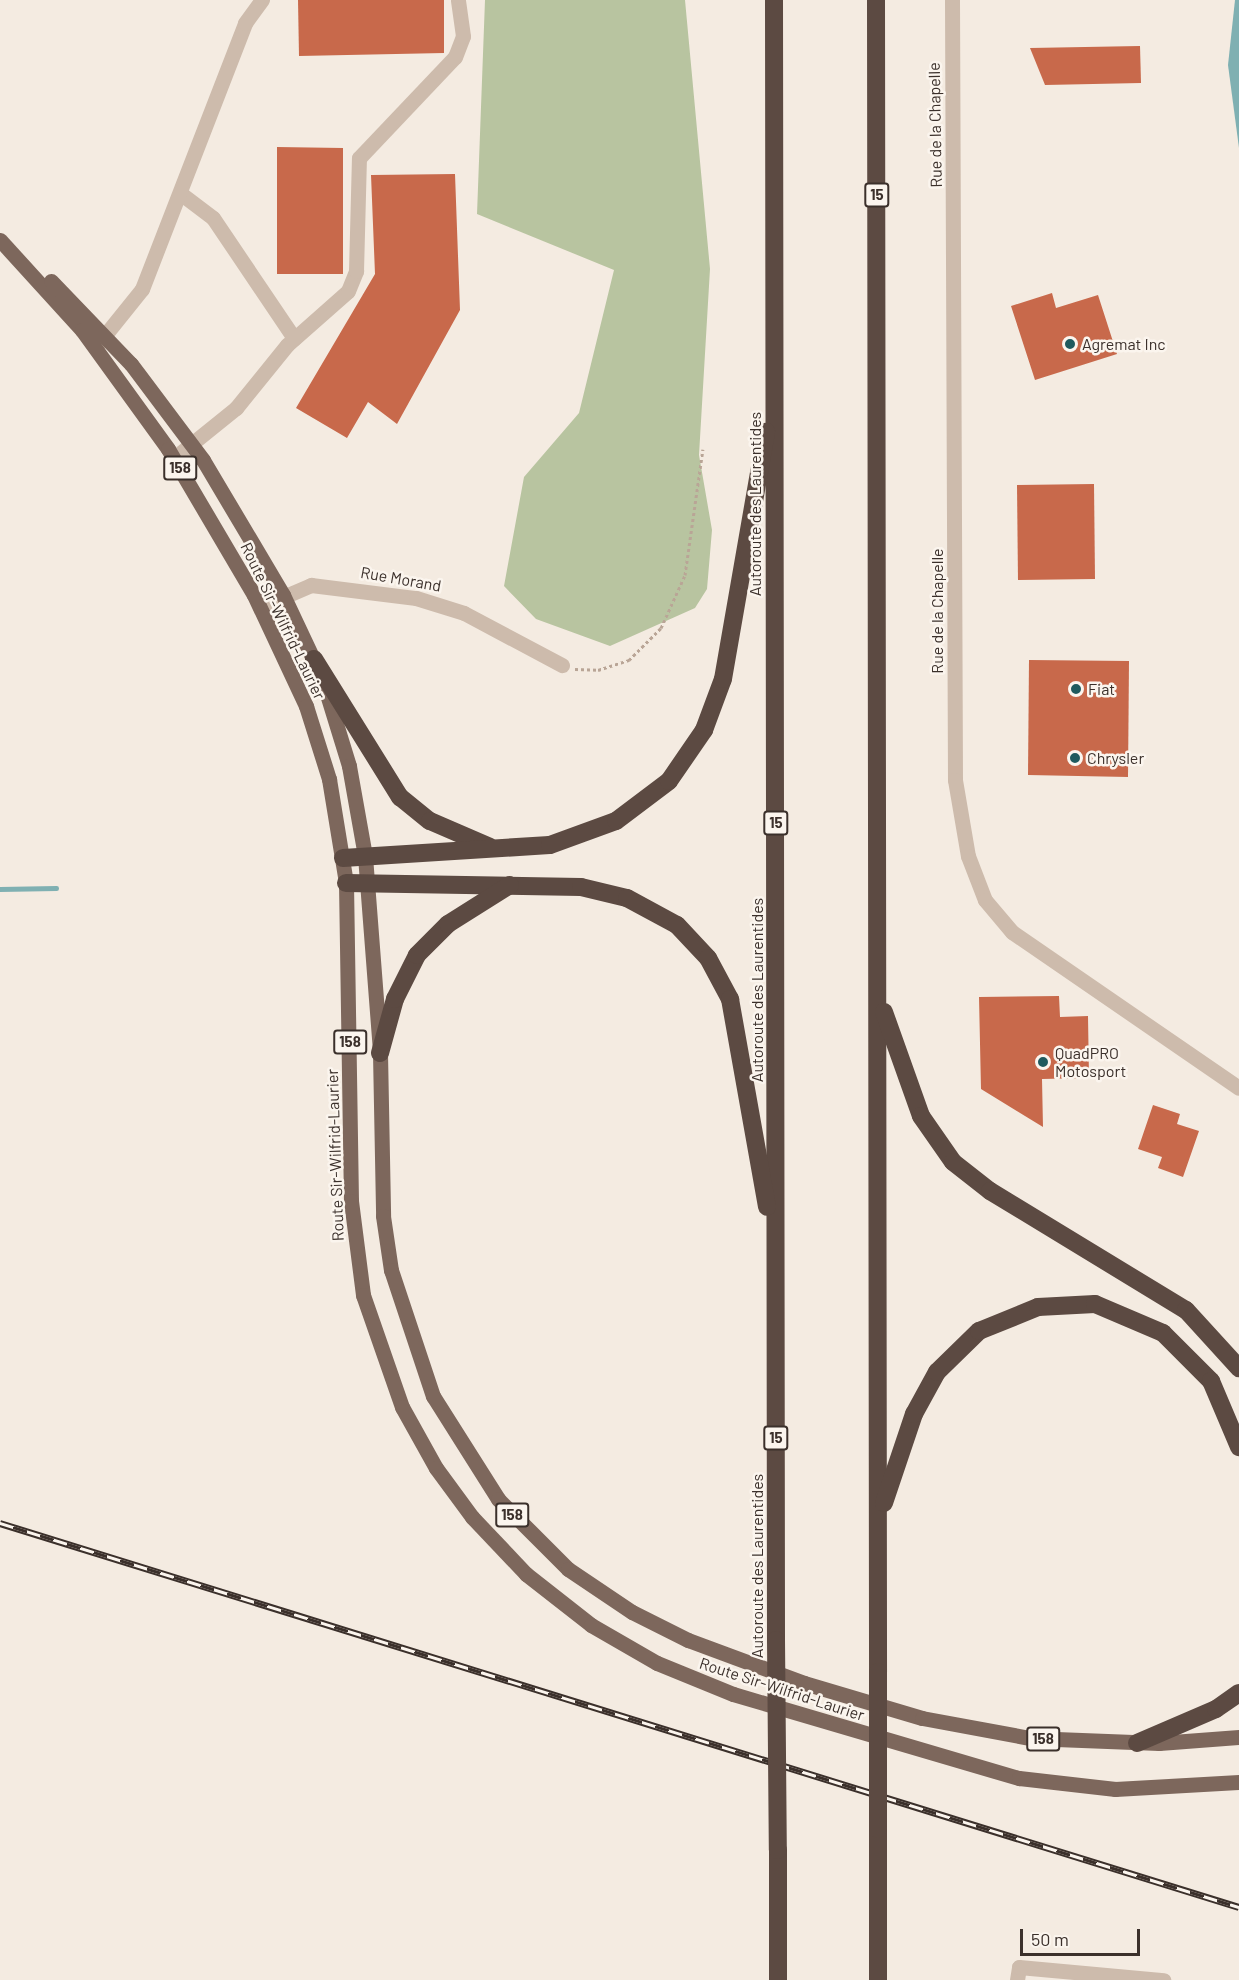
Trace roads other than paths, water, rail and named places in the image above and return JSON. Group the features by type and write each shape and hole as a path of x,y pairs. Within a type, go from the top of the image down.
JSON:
{"highway":[{"name":"Autoroute des Laurentides","path":"774,0 778,1980"},
{"name":"15","path":"876,0 879,999 878,1980"},
{"path":"343,858 550,845 604,827 655,795 692,752 715,704 730,649 775,386"},
{"path":"314,658 400,797 421,816 494,849"},
{"path":"345,883 581,887 627,898 677,926 708,958 735,1016 776,1259"},
{"path":"380,1053 395,999 417,955 448,924 510,885"},
{"path":"879,999 921,1116 953,1162 1005,1200 1186,1310 1239,1368"},
{"path":"879,1519 914,1414 937,1372 979,1331 1038,1307 1095,1304 1163,1333 1211,1381 1239,1448"},
{"path":"1137,1743 1216,1709 1239,1694"}],"main road":[{"name":"Route Sir-Wilfrid-Laurier","path":"0,239 101,341 192,444 283,595 314,658 343,741 366,856 380,1053 384,1230 416,1355 469,1460 550,1553 651,1623 804,1683 983,1731 1137,1743 1239,1737"},
{"name":"Route Sir-Wilfrid-Laurier","path":"101,341 174,458 260,607 315,730 343,858 351,1201 368,1317 423,1447 506,1555 598,1630 678,1673 733,1694 1028,1780 1124,1789 1239,1782"}],"street":[{"path":"101,341 142,289 245,23 262,0"},
{"path":"174,458 236,408 294,338 354,281 359,158 455,57 463,36 458,0"},
{"name":"Rue de la Chapelle","path":"952,0 956,780 968,856 986,900 1012,932 1239,1088"},
{"path":"180,193 213,218 294,338"},
{"name":"Rue Morand","path":"260,607 283,595 323,585 431,601 562,664"},
{"path":"1017,1980 1018,1968 1163,1980"}],"water":[{"path":"1235,0 1239,0 1239,148 1228,65"}],"waterway":[{"path":"0,889 56,888"}],"railway":[{"path":"0,1523 1239,1907"}],"place":[{"name":"Agremat Inc","path":"1070,344"},
{"name":"Fiat","path":"1076,689"},
{"name":"Chrysler","path":"1075,758"},
{"name":"QuadPRO Motosport","path":"1043,1062"}]}
